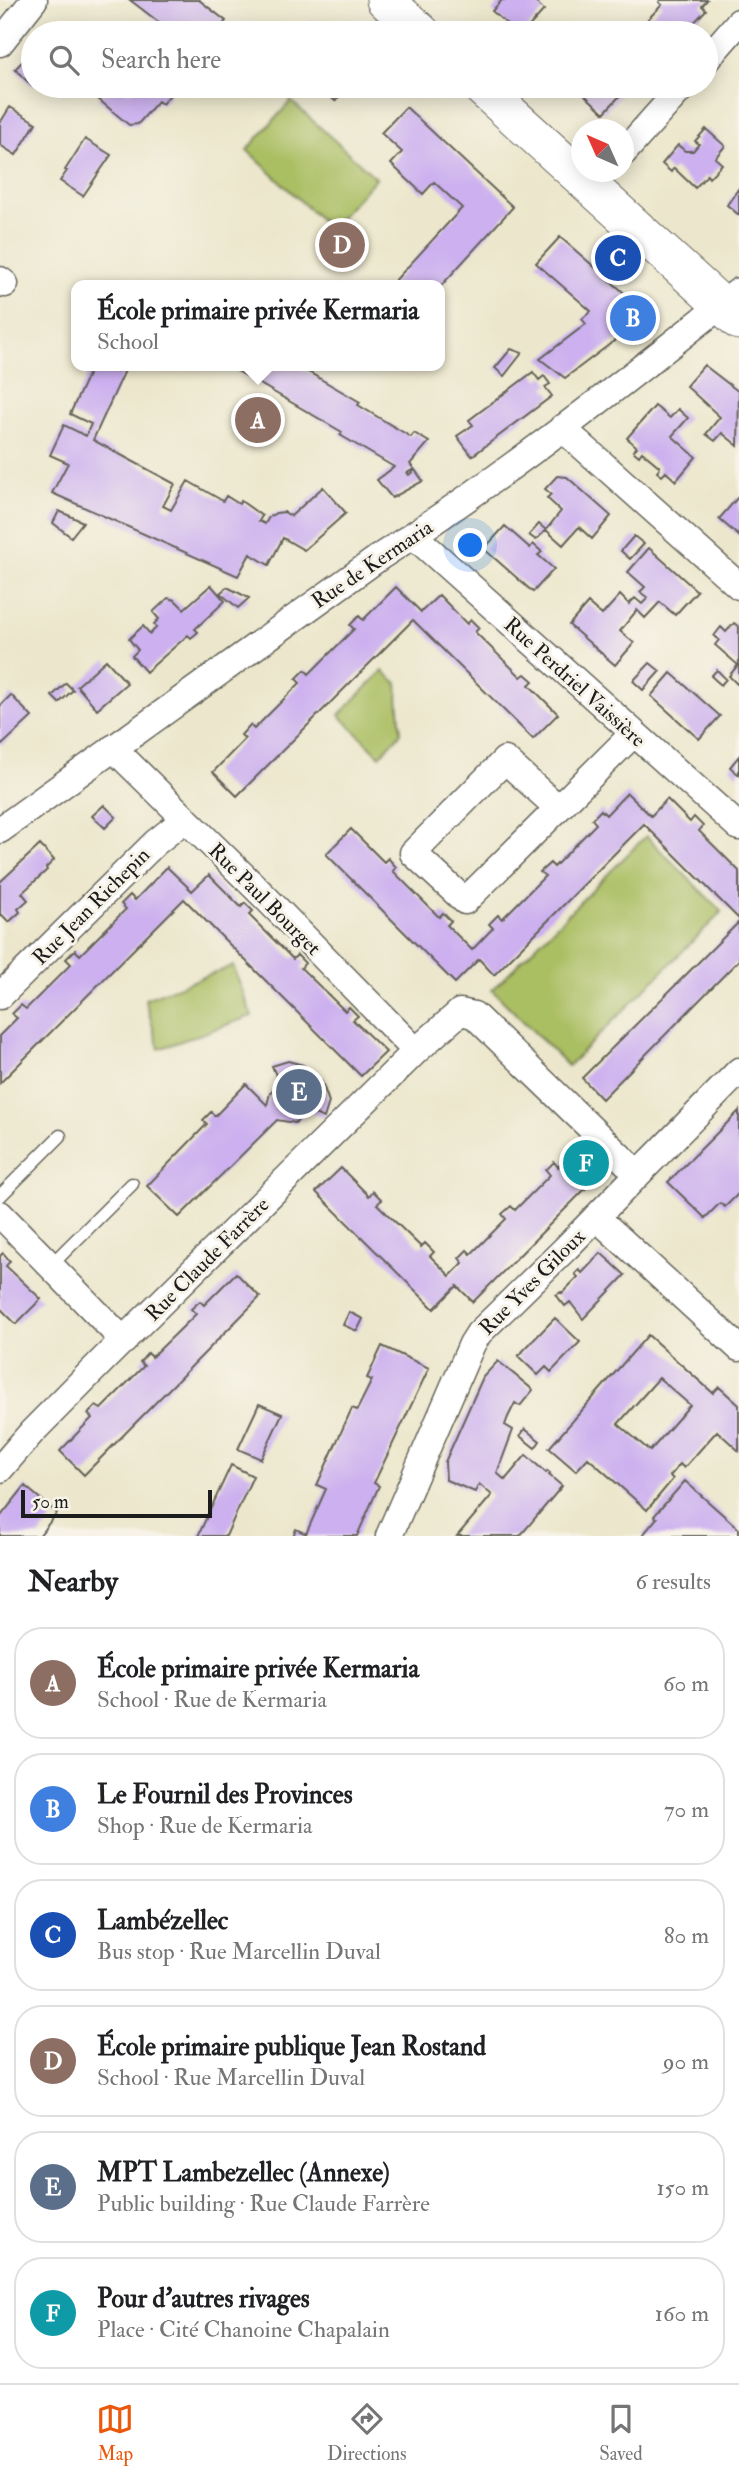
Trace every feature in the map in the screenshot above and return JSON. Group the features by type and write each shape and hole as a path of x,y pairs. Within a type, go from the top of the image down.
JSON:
{"main road":[{"path":"385,0 409,21"},
{"path":"495,98 571,157"},
{"path":"602,182 733,305"}],"street":[{"path":"0,43 34,0"},
{"path":"718,46 739,22"},
{"path":"634,141 672,98"},
{"name":"Rue de Kermaria","path":"0,830 381,556 442,516 684,336 733,305"},
{"path":"562,428 739,586"},
{"name":"Rue Perdriel Vaissière","path":"413,535 739,827"},
{"path":"558,808 505,760 413,853 465,901 633,734"},
{"name":"Rue Paul Bourget","path":"113,748 416,1051"},
{"name":"Rue Jean Richepin","path":"0,996 155,843 185,819"},
{"name":"Rue Claude Farrère","path":"0,1469 32,1432 416,1051 460,1012 474,1015 638,1174"},
{"name":"Rue Yves Giloux","path":"389,1536 479,1333 739,1071"},
{"path":"0,1214 124,1341"},
{"path":"596,1217 739,1348"}],"lane":[{"path":"0,1196 60,1136"},
{"path":"51,1265 132,1184"}],"green space":[{"path":"291,101 376,178 330,229 247,150"},
{"path":"383,671 397,683 401,733 380,756 339,715"},
{"path":"646,836 722,912 568,1066 492,990"},
{"path":"233,966 252,1016 159,1049 145,999"}],"building":[{"path":"130,0 199,0 226,21 157,21"},
{"path":"502,0 533,0 544,10 534,21 503,21 492,11"},
{"path":"707,0 702,6 706,10 695,21 650,21 648,19 662,5 659,2"},
{"path":"21,63 21,75 15,69"},
{"path":"167,98 162,104 158,101 138,124 129,125 98,99"},
{"path":"588,98 618,98 604,113"},
{"path":"10,107 36,123 16,155 0,145 0,123"},
{"path":"406,107 513,207 445,282 396,280 462,208 434,182 423,194 391,164 402,152 381,133"},
{"path":"706,129 725,146 715,158 722,164 695,188 674,168 671,172 662,164 678,145 685,151 693,151 699,144 695,141"},
{"path":"85,139 111,155 83,196 60,181"},
{"path":"739,188 739,215 727,205"},
{"path":"560,237 644,310 642,320 565,378 540,359 586,324 582,319 591,311 536,263"},
{"path":"511,349 522,353 504,376 495,368"},
{"path":"704,365 739,392 738,446 722,433 715,441 706,434 720,417 686,386"},
{"path":"90,371 125,371 93,440 175,484 163,506 171,510 188,481 223,501 226,496 239,504 241,501 262,516 259,521 265,524 269,517 276,513 284,512 291,516 323,487 346,513 304,550 283,538 269,565 250,554 238,576 52,493 68,463 50,455 64,425 86,436 91,424 70,414"},
{"path":"238,371 307,371 360,402 358,405 411,437 414,433 429,442 410,464 414,469 407,473 409,475 415,470 423,481 392,498 377,480 394,467 340,435 342,432"},
{"path":"533,372 539,380 544,376 550,384 545,387 552,396 472,456 457,436 473,425 469,420"},
{"path":"655,406 670,418 678,409 688,418 672,436 696,457 676,481 666,472 662,476 657,472 660,467 642,452 639,456 633,451 637,447 627,438"},
{"path":"557,476 567,477 611,516 592,539 579,527 563,545 546,530 561,511 547,498 551,494 545,489"},
{"path":"739,496 739,536 719,519"},
{"path":"59,511 83,522 71,537 53,523"},
{"path":"539,524 546,530 536,540 529,535"},
{"path":"505,526 530,548 533,544 542,552 538,555 554,569 533,592 484,549"},
{"path":"634,536 644,544 630,559 621,551"},
{"path":"649,548 697,591 675,615 660,602 645,618 637,610 620,631 634,643 615,665 569,625 588,603 602,615 620,595 629,604 635,598 642,604 648,598 640,592 645,587 628,572"},
{"path":"211,585 225,601 195,629 198,632 191,638 188,635 146,672 132,656 138,650 129,639 143,626 150,634 157,627 154,624 159,619 153,612 168,598 175,600 184,609"},
{"path":"227,587 249,598 238,608 220,593"},
{"path":"396,587 421,612 439,595 467,624 471,620 479,628 475,632 521,677 525,674 533,681 529,685 558,714 533,739 413,620 237,796 213,772 245,739 241,735 250,725 254,729 300,683 296,679 305,670 309,674 354,629 350,625 359,616 363,620"},
{"path":"734,623 739,627 739,682 737,684 729,676 738,665 715,645 719,640 714,636 721,627 726,632"},
{"path":"106,660 127,683 97,709 77,686"},
{"path":"650,663 660,671 643,690 633,681"},
{"path":"717,670 726,679 721,685 711,676"},
{"path":"671,673 720,716 699,739 651,696"},
{"path":"66,683 73,690 59,703 52,696"},
{"path":"11,695 32,717 2,745 0,706"},
{"path":"739,756 739,775 730,767"},
{"path":"627,793 651,816 667,799 690,822 694,817 703,826 699,831 739,871 739,919 644,824 494,975 479,959 455,983 326,854 351,829 384,862 388,858 396,867 393,871 439,917 443,913 451,921 447,925 472,950 493,928 489,924 498,915 502,919 545,876 540,872 550,863 554,867 596,824 592,819 601,810 606,815"},
{"path":"104,805 116,817 105,828 92,816"},
{"path":"40,845 54,860 22,893 28,900 9,922 2,915 0,917 0,882"},
{"path":"167,867 192,891 209,875 241,907 245,903 253,911 249,915 293,959 297,955 305,963 301,968 345,1011 349,1007 358,1016 353,1020 386,1052 361,1076 184,899 0,1083 0,1035 17,1018 12,1014 21,1005 26,1009 71,964 66,959 75,950 80,955 126,909 121,904 130,895 135,900"},
{"path":"739,922 739,960 602,1099 582,1078"},
{"path":"288,1061 303,1065 322,1082 329,1102 324,1118 307,1111 295,1123 277,1120 179,1217 147,1186 207,1124 203,1120 211,1112 215,1116 246,1084 267,1105 270,1093 280,1085 272,1066"},
{"path":"739,1111 739,1193 725,1207 720,1203 705,1218 668,1182"},
{"path":"574,1151 598,1176 473,1302 457,1286 434,1309 316,1192 341,1168 369,1196 373,1191 382,1200 377,1204 421,1247 425,1243 434,1252 430,1256 450,1276 463,1263 459,1258 467,1250 471,1254 506,1219 502,1214 511,1206 515,1210 550,1175 546,1170 554,1162 558,1167"},
{"path":"3,1253 10,1261 6,1266 41,1299 16,1324 0,1308 0,1256"},
{"path":"601,1253 625,1275 583,1319 570,1302 565,1306 556,1295 562,1293 578,1277 575,1274 579,1270 582,1273"},
{"path":"236,1273 260,1297 84,1475 60,1451 92,1418 88,1414 96,1406 101,1409 144,1366 140,1362 148,1353 152,1357 196,1314 191,1309 200,1301 204,1305"},
{"path":"349,1312 363,1319 357,1331 343,1325"},
{"path":"555,1318 580,1342 551,1372 546,1367 538,1375 518,1356"},
{"path":"648,1335 713,1393 719,1387 739,1405 739,1451 717,1431 684,1468 680,1464 670,1476 673,1479 647,1510 588,1458 576,1471 549,1448","holes":["659,1378 690,1405 650,1451 618,1424"]},
{"path":"382,1346 429,1368 374,1483 379,1486 357,1536 293,1536 296,1529 306,1534 326,1489 317,1485 352,1408 357,1410 372,1380 367,1378"},
{"path":"498,1361 533,1390 520,1406 515,1403 508,1417 505,1425 513,1430 497,1473 505,1480 526,1455 562,1486 520,1536 457,1536 492,1495 479,1484 475,1492 446,1480 445,1462 483,1377"},
{"path":"259,1404 282,1414 261,1459 238,1449"},
{"path":"525,1429 540,1441 535,1448 520,1436"},
{"path":"231,1465 253,1476 226,1536 198,1536"},
{"path":"685,1481 739,1529 739,1536 642,1536 657,1518 654,1516"},
{"path":"25,1486 57,1513 39,1536 0,1536 0,1517"}],"place":[{"name":"École primaire publique Jean Rostand","path":"342,245"},
{"name":"Lambézellec","path":"618,258"},
{"name":"Le Fournil des Provinces","path":"633,318"},
{"name":"École primaire privée Kermaria","path":"258,420"},
{"name":"MPT Lambezellec (Annexe)","path":"299,1092"},
{"name":"Pour d’autres rivages","path":"586,1163"}]}
